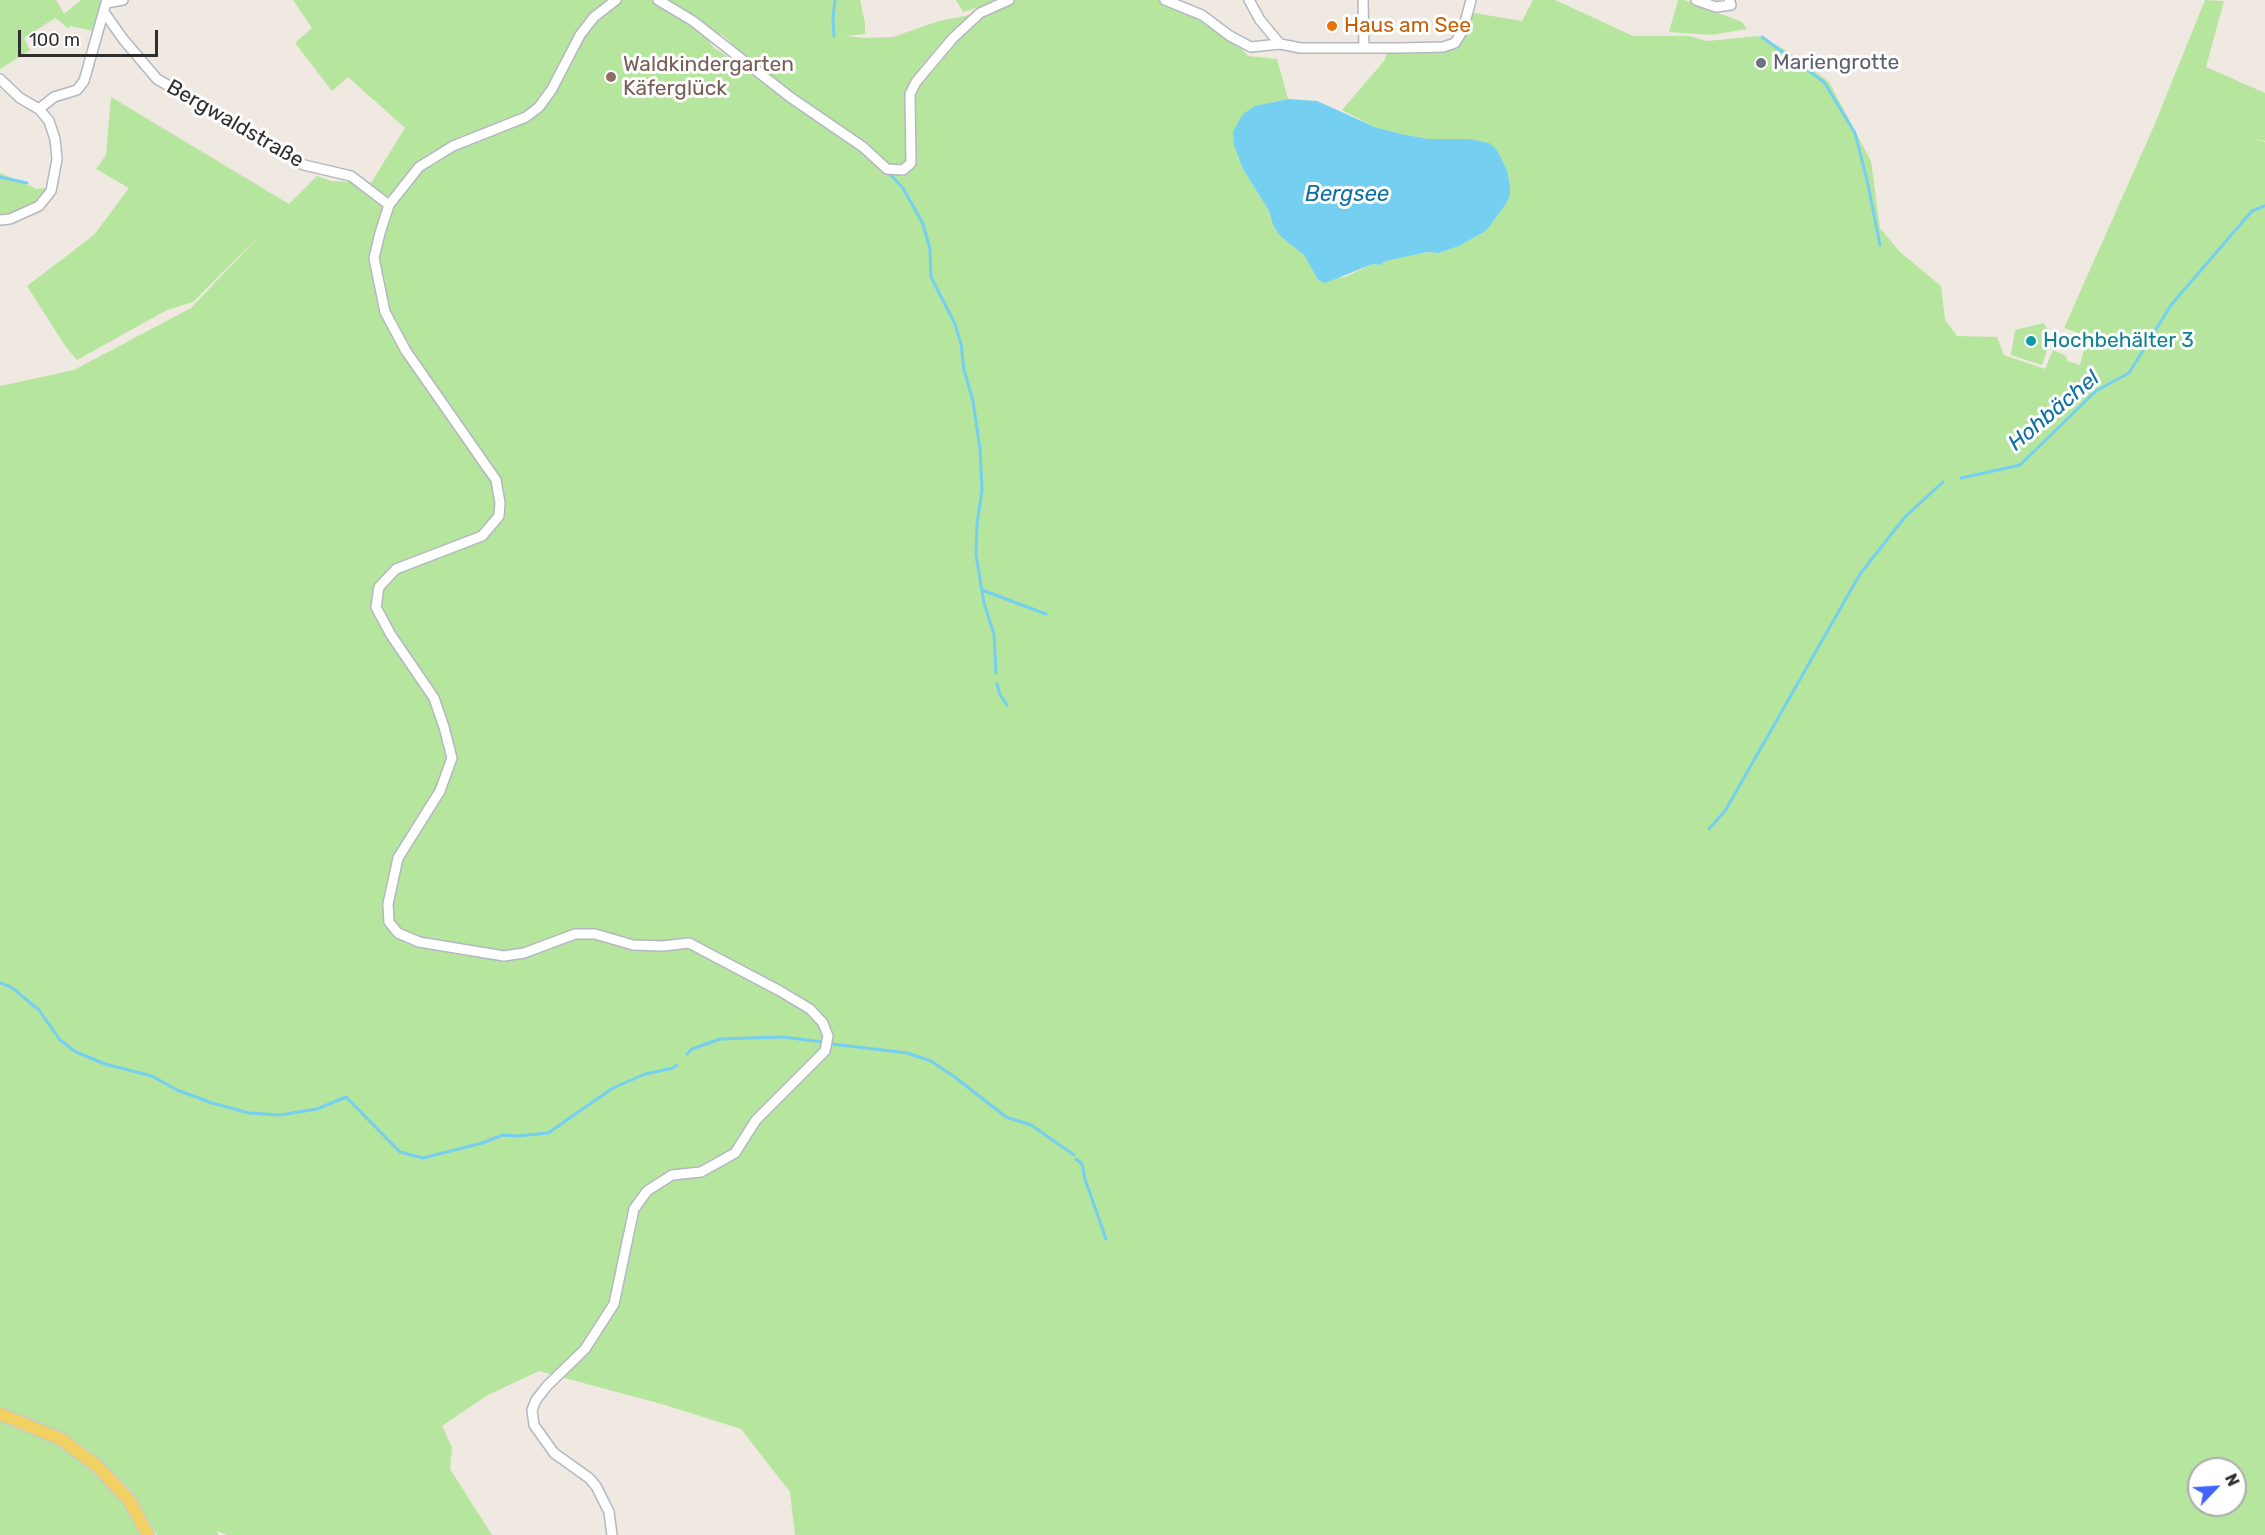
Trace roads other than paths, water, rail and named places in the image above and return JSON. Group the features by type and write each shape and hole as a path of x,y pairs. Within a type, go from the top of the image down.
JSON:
{"main road":[{"path":"0,1414 61,1439 97,1466 129,1500 148,1535"}],"street":[{"path":"39,109 54,98 77,90 84,81 106,3 123,0"},
{"path":"612,1535 609,1512 596,1486 589,1478 554,1453 534,1425 532,1410 536,1400 585,1349 614,1304 634,1209 647,1191 672,1175 701,1172 735,1153 756,1120 825,1051 828,1036 823,1023 810,1009 689,943 663,946 633,945 594,934 575,933 524,953 504,956 419,942 398,933 389,922 388,904 398,858 440,791 452,758 434,698 391,635 376,607 379,586 396,569 482,536 499,516 500,503 496,480 406,351 385,312 374,258 389,205 419,167 453,146 525,117 539,106 552,89 580,35 594,17 616,0"},
{"path":"658,0 693,21 800,104 863,147 887,169 903,171 911,163 910,94 916,82 953,38 980,13 1009,0"},
{"path":"1166,0 1202,15 1230,36 1251,47 1280,44 1301,48 1443,47 1455,43 1463,30 1471,0"},
{"path":"1249,0 1260,20 1280,44"},
{"path":"1363,0 1364,48"},
{"path":"1696,0 1716,7 1730,2"},
{"name":"Bergwaldstraße","path":"104,12 123,39 157,79 304,165 351,176 389,205"},
{"path":"0,79 20,98 39,109 49,121 55,139 57,159 51,191 39,207 10,219 0,220"}],"water":[{"name":"Bergsee","path":"1288,99 1317,101 1375,127 1401,134 1429,139 1469,139 1489,143 1497,150 1507,170 1510,196 1486,231 1459,246 1439,253 1428,252 1386,261 1380,265 1373,264 1325,283 1318,280 1304,255 1280,236 1273,225 1269,211 1243,169 1234,145 1233,131 1243,114 1255,106"}],"waterway":[{"path":"834,36 835,0"},
{"path":"1762,37 1824,82 1855,133 1880,245"},
{"path":"889,173 903,188 923,224 930,249 931,277 955,324 961,344 980,449 982,490 977,524 976,555 984,603 994,634 996,673"},
{"path":"0,177 27,183"},
{"name":"Hohbächel","path":"1961,478 2020,465 2096,391 2129,373 2171,305 2252,211 2265,206"},
{"name":"Hohbächel","path":"1709,829 1725,811 1860,574 1905,517 1943,482"},
{"path":"982,590 1046,614"},
{"path":"997,684 1000,695 1007,705"},
{"path":"0,983 11,987 39,1010 60,1040 76,1052 105,1064 152,1076 177,1090 249,1113 280,1115 317,1109 346,1097 400,1152 423,1158 482,1143 503,1135 548,1133 613,1088 645,1074 673,1068 677,1065"},
{"path":"687,1054 692,1049 720,1039 783,1037 823,1042"},
{"path":"832,1044 907,1053 931,1061 1006,1117 1031,1125 1074,1155"},
{"path":"1076,1159 1082,1164 1106,1239"}],"place":[{"name":"Haus am See","path":"1332,26"},
{"name":"Mariengrotte","path":"1761,63"},
{"name":"Waldkindergarten Käferglück","path":"611,77"},
{"name":"Hochbehälter 3","path":"2031,341"}]}
